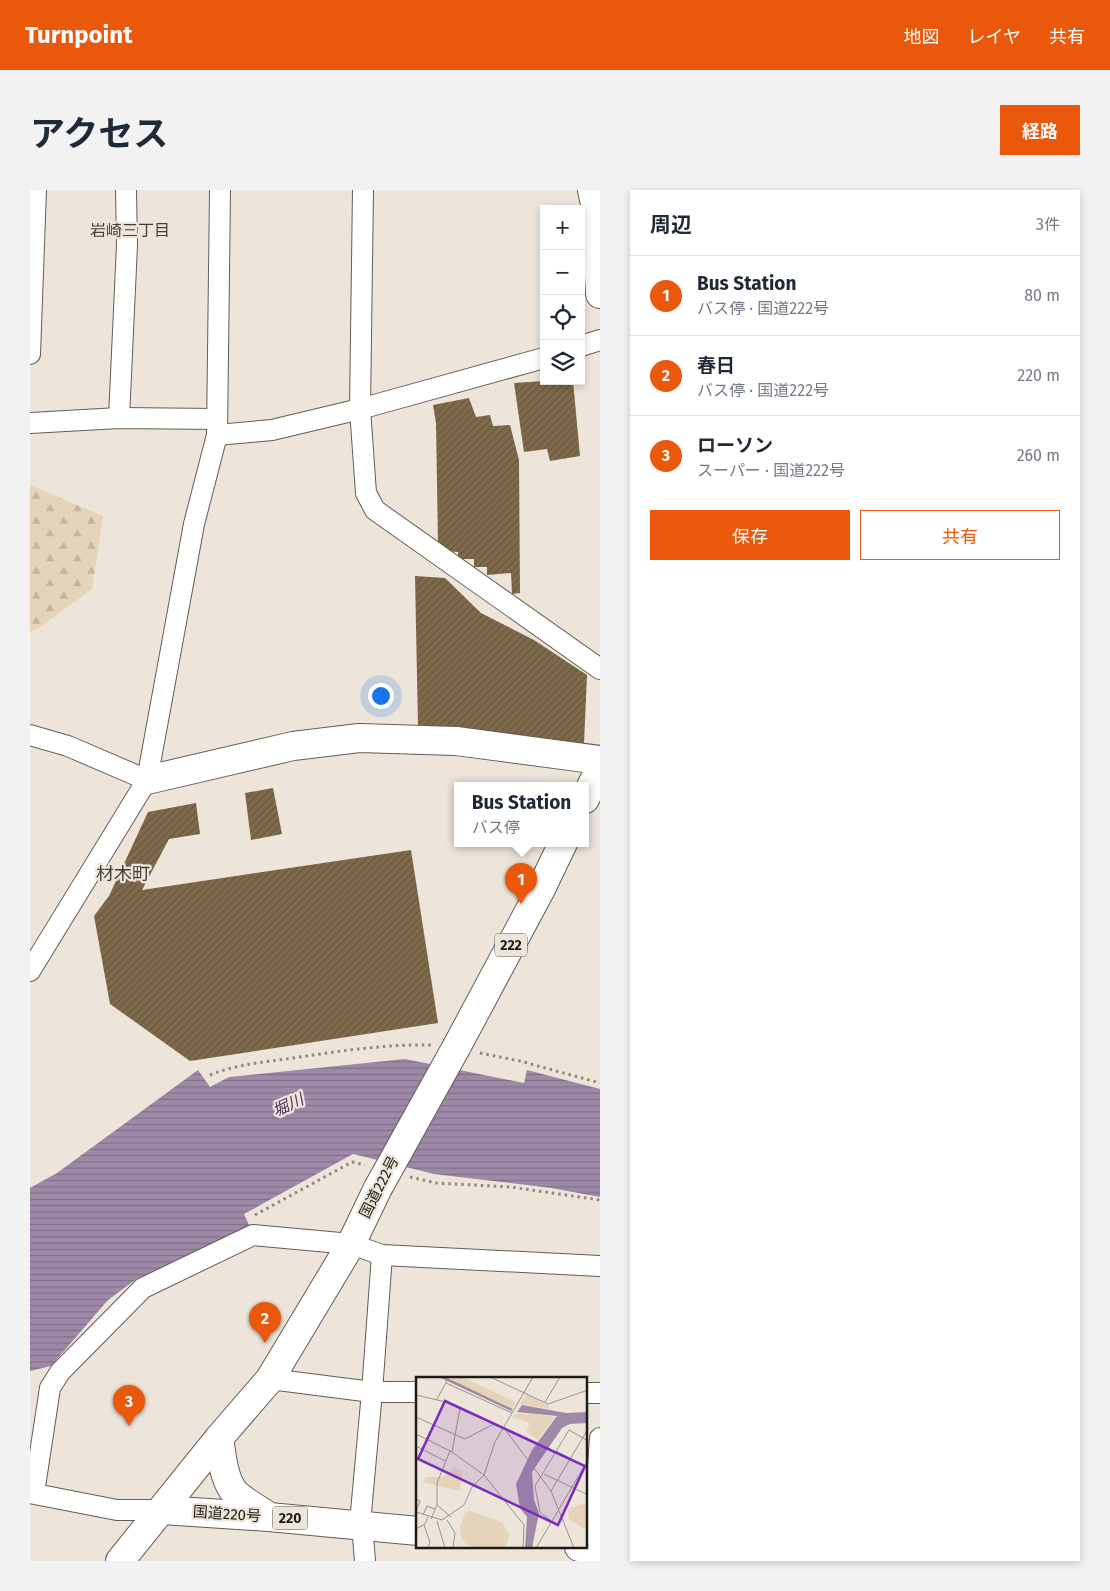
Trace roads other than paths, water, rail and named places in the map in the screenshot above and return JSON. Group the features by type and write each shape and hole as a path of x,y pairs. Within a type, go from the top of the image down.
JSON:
{"main road":[{"path":"592,190 595,204 600,294"},
{"path":"147,780 293,746 360,738 456,741 600,760"},
{"path":"589,791 600,768"},
{"name":"国道222号","path":"162,1510 270,1378 351,1244 382,1180 457,1046 541,889 561,847"},
{"path":"219,1438 228,1480 236,1493 269,1516"},
{"path":"120,1561 162,1510"},
{"name":"国道220号","path":"162,1510 269,1516 416,1531"}],"street":[{"path":"30,354 36,190"},
{"path":"119,418 127,245 126,190"},
{"path":"30,971 147,780 194,524 217,427 220,190"},
{"path":"363,190 360,409 366,493 375,510 484,589 600,669"},
{"path":"585,345 600,340"},
{"path":"30,423 119,418 272,430 360,409 540,359"},
{"path":"30,736 68,746 147,780"},
{"path":"162,1510 117,1510 32,1493 50,1388 60,1372 144,1288 253,1235 351,1244 382,1255 600,1266"},
{"path":"365,1561 361,1525 382,1255"},
{"path":"270,1378 372,1392 416,1392"},
{"path":"590,1552 600,1438"}],"water":[{"name":"堀川","path":"405,1059 524,1083 527,1070 600,1089 600,1197 551,1188 434,1174 353,1154 244,1214 250,1227 135,1280 108,1300 51,1366 30,1371 30,1188 57,1173 198,1070 210,1087 229,1077"}],"place":[{"name":"Bus Station","path":"521,904"},
{"name":"春日","path":"265,1343"},
{"name":"ローソン","path":"129,1426"}],"district":[{"name":"岩崎三丁目","path":"130,230"},
{"name":"材木町","path":"123,874"}]}
